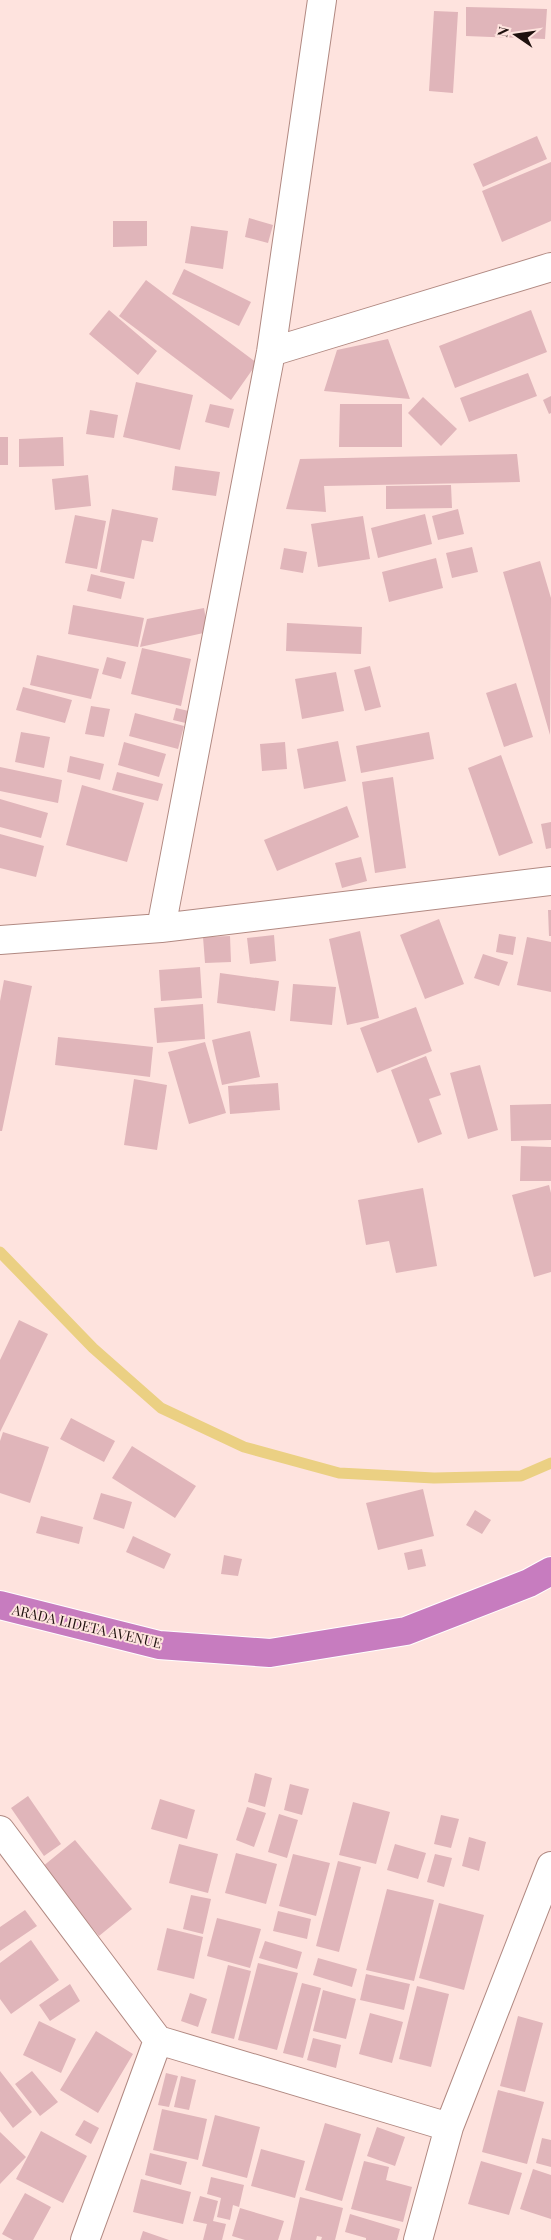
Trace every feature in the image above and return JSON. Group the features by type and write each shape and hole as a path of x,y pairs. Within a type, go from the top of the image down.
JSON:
{"highway":[{"name":"ARADA LIDETA AVENUE","path":"0,1605 159,1644 270,1653 406,1631 551,1572"}],"street":[{"path":"161,928 271,352 322,0"},
{"path":"271,352 551,267"},
{"path":"0,940 161,928 551,881"},
{"path":"0,1830 158,2040 449,2127"},
{"path":"422,2239 449,2127 551,1866"},
{"path":"85,2240 158,2040"}],"building":[{"path":"466,7 547,9 545,39 466,36"},
{"path":"434,11 458,12 453,93 429,91"},
{"path":"537,136 547,159 483,187 473,164"},
{"path":"551,162 551,221 502,242 482,191"},
{"path":"249,218 273,225 268,243 245,237"},
{"path":"113,221 147,221 147,246 113,247"},
{"path":"191,226 228,231 223,269 185,263"},
{"path":"184,269 251,302 239,326 172,294"},
{"path":"146,280 257,363 231,400 119,316"},
{"path":"109,310 157,351 138,375 89,334"},
{"path":"531,310 547,352 455,388 439,346"},
{"path":"388,339 410,399 324,391 337,350"},
{"path":"528,373 537,396 469,422 460,398"},
{"path":"136,382 193,395 180,450 123,437"},
{"path":"551,396 551,413 549,414 543,400"},
{"path":"423,397 457,429 441,446 408,413"},
{"path":"210,404 234,409 229,428 205,422"},
{"path":"340,404 402,404 402,447 339,447"},
{"path":"90,410 118,415 114,438 86,434"},
{"path":"0,437 8,437 8,465 0,465"},
{"path":"63,437 64,466 19,467 19,439"},
{"path":"517,454 520,482 324,486 326,512 286,509 300,459"},
{"path":"175,466 220,472 216,496 172,490"},
{"path":"88,475 91,506 55,510 52,479"},
{"path":"451,485 452,508 386,509 386,486"},
{"path":"112,509 158,518 153,542 142,540 134,579 100,572"},
{"path":"458,509 464,534 438,540 432,516"},
{"path":"425,514 432,544 378,558 371,528"},
{"path":"75,515 106,521 97,569 65,563"},
{"path":"363,516 370,559 318,567 311,524"},
{"path":"472,547 478,572 452,578 446,553"},
{"path":"284,548 307,552 303,573 280,569"},
{"path":"436,558 443,588 389,602 382,572"},
{"path":"540,561 551,598 550,735 503,572"},
{"path":"91,574 125,582 121,599 87,591"},
{"path":"73,605 144,618 138,647 68,634"},
{"path":"204,608 208,632 140,647 147,619"},
{"path":"287,623 362,627 361,654 286,651"},
{"path":"142,648 191,659 181,706 131,694"},
{"path":"37,655 99,669 91,699 30,685"},
{"path":"107,657 126,662 121,679 102,674"},
{"path":"370,666 381,707 365,711 354,670"},
{"path":"336,672 344,711 302,719 295,679"},
{"path":"516,683 533,737 504,747 486,693"},
{"path":"23,687 72,700 65,723 16,710"},
{"path":"91,706 110,709 104,737 85,734"},
{"path":"176,708 197,713 194,725 173,720"},
{"path":"135,713 184,726 178,749 129,736"},
{"path":"21,732 50,737 44,768 15,762"},
{"path":"429,732 434,759 361,773 356,746"},
{"path":"338,741 346,781 304,789 297,749"},
{"path":"124,742 166,754 159,777 118,765"},
{"path":"285,742 287,769 262,771 260,744"},
{"path":"501,755 533,843 499,856 468,768"},
{"path":"70,756 104,764 100,780 67,772"},
{"path":"0,767 62,780 58,803 0,791"},
{"path":"117,772 163,784 158,801 112,790"},
{"path":"393,777 406,868 375,873 362,782"},
{"path":"82,785 144,803 127,862 66,845"},
{"path":"0,799 48,813 41,838 0,827"},
{"path":"347,806 359,837 277,871 264,840"},
{"path":"551,822 551,848 546,849 541,824"},
{"path":"0,834 44,846 36,877 0,868"},
{"path":"361,857 367,881 342,888 335,863"},
{"path":"548,910 551,910 551,936 549,936"},
{"path":"439,919 464,984 425,999 400,935"},
{"path":"360,931 379,1018 347,1025 329,939"},
{"path":"499,934 516,937 513,955 496,952"},
{"path":"274,935 276,961 250,964 247,938"},
{"path":"230,936 231,962 205,963 203,937"},
{"path":"527,937 551,942 551,992 517,985"},
{"path":"483,954 508,962 499,986 474,978"},
{"path":"200,967 202,998 161,1001 159,970"},
{"path":"220,973 279,981 275,1011 217,1003"},
{"path":"4,980 32,986 2,1131 0,1131 0,1001"},
{"path":"293,984 336,987 332,1025 290,1021"},
{"path":"203,1004 205,1039 157,1043 154,1008"},
{"path":"416,1007 432,1051 377,1073 360,1028"},
{"path":"250,1031 260,1077 222,1085 212,1040"},
{"path":"58,1037 153,1047 150,1077 55,1065"},
{"path":"205,1042 226,1113 189,1124 168,1052"},
{"path":"426,1056 441,1095 429,1099 442,1134 418,1143 391,1070"},
{"path":"480,1065 498,1130 468,1139 450,1073"},
{"path":"134,1079 167,1085 157,1150 124,1145"},
{"path":"278,1083 280,1110 230,1114 228,1086"},
{"path":"551,1104 551,1140 511,1141 510,1105"},
{"path":"521,1146 551,1147 551,1181 520,1181"},
{"path":"549,1185 551,1193 551,1272 534,1277 512,1195"},
{"path":"423,1188 437,1266 396,1273 389,1241 366,1245 358,1200"},
{"path":"19,1320 48,1334 0,1432 0,1360"},
{"path":"71,1418 115,1441 104,1462 60,1439"},
{"path":"3,1432 49,1447 30,1503 0,1493 0,1441"},
{"path":"132,1446 196,1486 175,1518 112,1478"},
{"path":"423,1489 434,1536 378,1550 366,1503"},
{"path":"101,1493 132,1502 124,1529 93,1519"},
{"path":"475,1510 491,1520 482,1534 466,1525"},
{"path":"41,1516 83,1527 79,1544 36,1533"},
{"path":"133,1536 171,1554 164,1569 126,1552"},
{"path":"422,1549 426,1566 408,1570 404,1553"},
{"path":"224,1555 242,1559 238,1576 221,1574"},
{"path":"255,1773 272,1778 265,1807 248,1802"},
{"path":"290,1784 309,1789 302,1815 284,1810"},
{"path":"28,1796 61,1844 44,1856 11,1808"},
{"path":"160,1799 195,1810 187,1839 151,1829"},
{"path":"353,1802 390,1812 376,1864 339,1855"},
{"path":"247,1807 266,1813 254,1847 236,1840"},
{"path":"279,1814 298,1820 287,1858 268,1852"},
{"path":"441,1815 459,1819 451,1848 434,1844"},
{"path":"469,1837 486,1842 479,1871 462,1866"},
{"path":"75,1840 132,1909 99,1936 42,1867"},
{"path":"179,1844 218,1854 208,1893 169,1883"},
{"path":"395,1844 426,1853 418,1879 387,1870"},
{"path":"236,1853 277,1864 266,1904 225,1893"},
{"path":"293,1854 330,1863 316,1916 279,1906"},
{"path":"435,1854 452,1858 444,1887 427,1882"},
{"path":"338,1861 361,1867 339,1952 316,1946"},
{"path":"387,1889 434,1900 414,1981 366,1970"},
{"path":"191,1895 211,1899 203,1934 183,1929"},
{"path":"439,1903 484,1915 464,1990 419,1978"},
{"path":"25,1910 37,1926 0,1951 0,1927"},
{"path":"278,1911 311,1919 307,1939 273,1931"},
{"path":"217,1918 261,1929 250,1968 207,1956"},
{"path":"167,1928 203,1937 194,1979 157,1970"},
{"path":"31,1940 59,1980 11,2014 0,1999 0,1963"},
{"path":"265,1941 302,1952 297,1969 259,1958"},
{"path":"318,1958 357,1969 352,1987 313,1975"},
{"path":"258,1963 298,1973 277,2050 238,2040"},
{"path":"228,1965 251,1971 234,2039 211,2033"},
{"path":"366,1974 410,1984 404,2010 360,2000"},
{"path":"302,1983 321,1988 303,2058 283,2053"},
{"path":"70,1984 80,2001 50,2021 39,2005"},
{"path":"417,1986 449,1994 431,2067 399,2059"},
{"path":"323,1990 356,1999 346,2039 313,2031"},
{"path":"190,1993 207,1999 198,2027 181,2021"},
{"path":"370,2013 403,2022 392,2063 359,2054"},
{"path":"518,2016 543,2023 525,2092 500,2086"},
{"path":"39,2021 76,2039 61,2073 23,2055"},
{"path":"96,2031 133,2054 98,2113 60,2090"},
{"path":"313,2038 341,2045 336,2068 307,2060"},
{"path":"0,2071 32,2112 13,2128 0,2111"},
{"path":"32,2071 58,2102 40,2116 15,2084"},
{"path":"166,2073 178,2076 169,2107 158,2105"},
{"path":"181,2076 196,2080 189,2110 174,2107"},
{"path":"498,2090 544,2102 527,2164 482,2152"},
{"path":"162,2109 207,2119 198,2160 153,2150"},
{"path":"215,2115 260,2127 247,2178 202,2166"},
{"path":"84,2120 99,2128 91,2144 75,2135"},
{"path":"325,2123 361,2134 342,2201 305,2190"},
{"path":"377,2127 405,2137 395,2166 367,2156"},
{"path":"41,2131 87,2156 63,2203 16,2179"},
{"path":"0,2132 26,2157 0,2184"},
{"path":"542,2138 551,2140 551,2167 536,2163"},
{"path":"261,2149 305,2161 295,2198 251,2186"},
{"path":"150,2153 187,2162 181,2185 145,2175"},
{"path":"364,2161 389,2167 386,2180 412,2187 403,2222 351,2209"},
{"path":"481,2161 522,2173 509,2215 468,2204"},
{"path":"533,2169 551,2175 551,2219 520,2209"},
{"path":"211,2177 244,2185 239,2207 233,2205 230,2220 217,2217 221,2198 207,2194"},
{"path":"141,2179 191,2192 183,2224 133,2212"},
{"path":"25,2193 51,2207 33,2240 13,2240 2,2234"},
{"path":"200,2196 218,2201 213,2221 226,2224 222,2240 203,2240 207,2224 193,2221"},
{"path":"300,2197 343,2208 335,2240 321,2240 322,2237 317,2236 316,2240 290,2240"},
{"path":"240,2208 284,2221 278,2240 245,2240 232,2236"},
{"path":"350,2214 400,2229 397,2240 366,2240 366,2238 345,2232"},
{"path":"143,2231 169,2240 140,2240"}],"waterway":[{"path":"0,1252 93,1348 161,1408 244,1447 339,1473 434,1478 521,1476 551,1463"}]}
